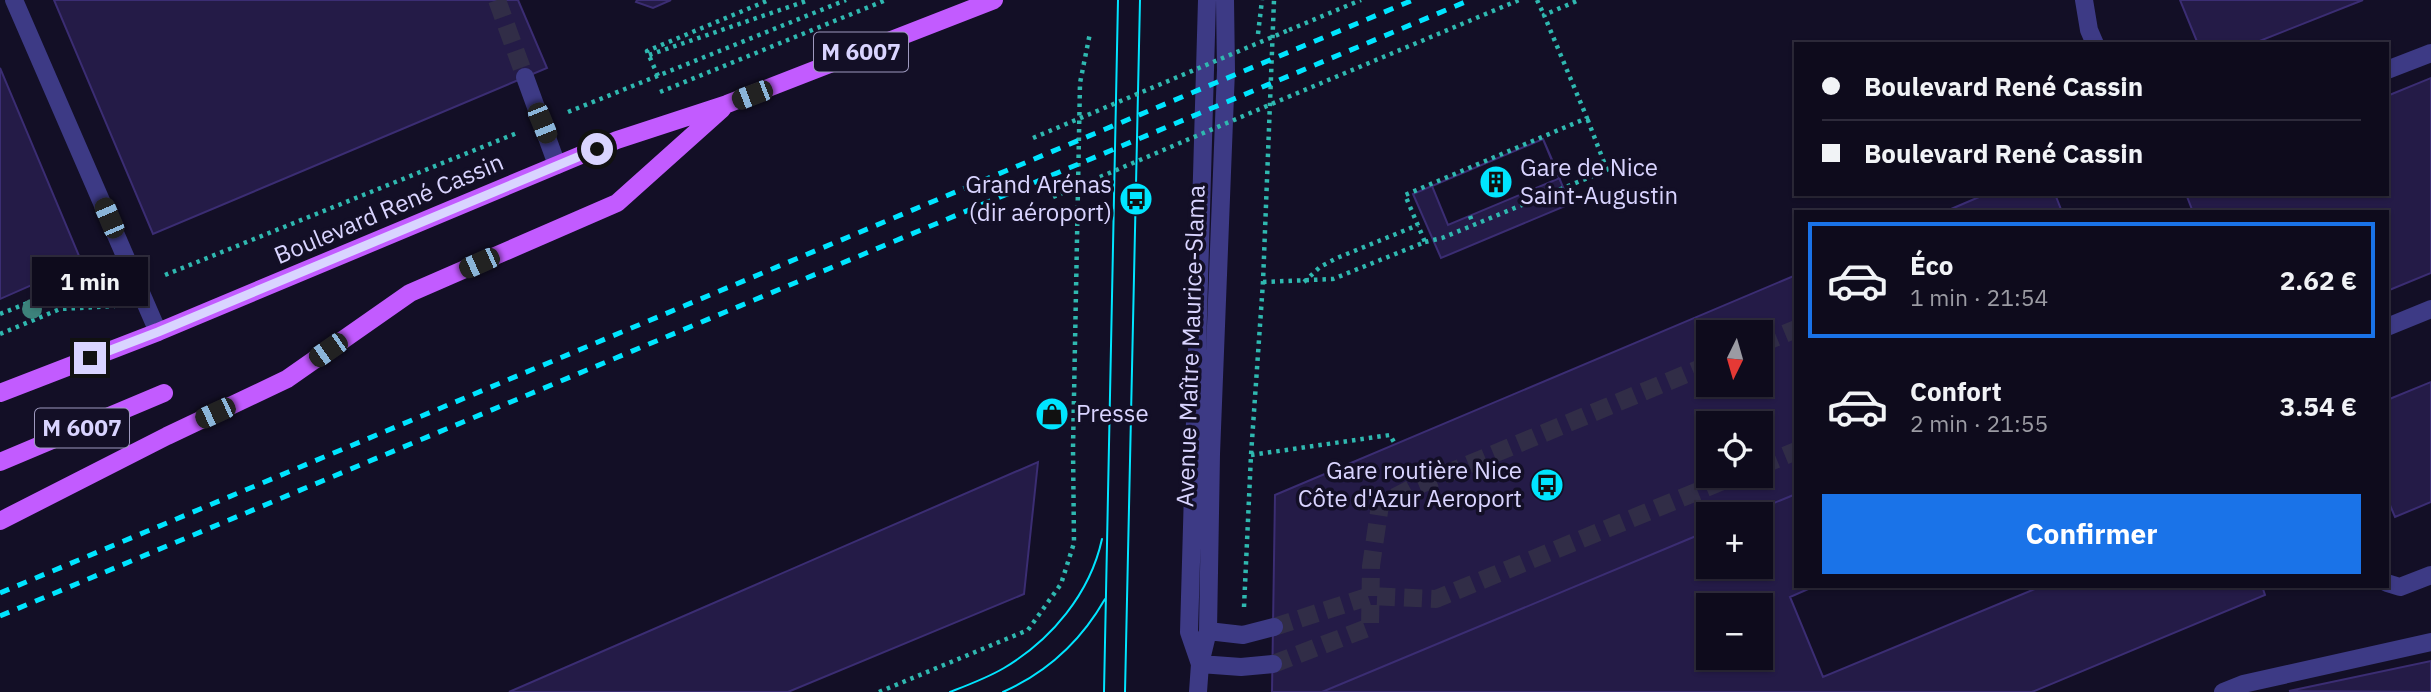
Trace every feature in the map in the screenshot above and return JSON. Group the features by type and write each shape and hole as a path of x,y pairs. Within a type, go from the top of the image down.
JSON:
{"main road":[{"name":"Boulevard René Cassin","path":"0,393 158,332 617,140 727,104 994,0"},
{"path":"0,521 287,379 410,293 617,204 727,104"},
{"name":"M 6007","path":"0,462 164,393"}],"street":[{"path":"14,0 158,332"},
{"path":"1207,0 1189,632 1199,664 1241,667 1273,664"},
{"name":"Avenue Maître Maurice-Slama","path":"1198,692 1199,664 1208,631 1211,454 1226,70 1225,0"},
{"path":"2084,0 2089,30 2094,42"},
{"path":"2389,69 2431,53"},
{"path":"525,77 557,165"},
{"path":"2389,326 2431,309"},
{"path":"2389,584 2400,587 2431,575"},
{"path":"1208,631 1243,635 1274,627"},
{"path":"2223,692 2243,684 2431,642"}],"path":[{"path":"658,76 648,51 769,0"},
{"path":"649,55 809,0"},
{"path":"0,314 48,295 130,289 846,0"},
{"path":"1243,635 1251,455 1263,282 1274,0"},
{"path":"1033,138 1361,0"},
{"path":"1053,197 1519,0"},
{"path":"1263,282 1333,279 1425,242 1442,238 1607,170 1537,0"},
{"path":"1544,15 1579,0"},
{"path":"880,692 1028,630 1061,584 1074,543 1073,448 1080,83 1090,33"},
{"path":"1425,242 1405,195 1587,118"},
{"path":"1470,215 1473,224"},
{"path":"1304,282 1320,267 1336,258 1418,225"},
{"path":"1251,455 1390,435 1395,444"}],"building":[{"path":"54,0 518,0 547,68 153,234"},
{"path":"671,0 653,8 636,2"},
{"path":"2180,0 2363,0 2257,42 2197,42"},
{"path":"0,68 82,263 0,299"},
{"path":"2431,78 2431,273 2389,290 2389,210 2192,210 2187,196 2389,196 2389,95"},
{"path":"1543,139 1570,204 1441,258 1413,194"},
{"name":"Gare de Nice Saint-Augustin","path":"1543,139 1560,178 1448,225 1432,186"},
{"path":"1981,196 2056,196 2061,210 1949,210"},
{"name":"Gare routière Nice Côte d'Azur Aeroport","path":"1794,276 1794,495 1773,503 1696,502 1696,536 1322,692 1272,692 1275,495"},
{"path":"2431,382 2431,502 2395,517 2389,503 2389,399"},
{"name":"Presse","path":"1046,403 1058,404 1057,425 1045,424"},
{"path":"1038,462 1024,594 788,692 509,692"},
{"path":"1794,495 1794,588 1810,588 1790,597 1823,677 2037,588 2263,588 2265,595 2032,692 1322,692 1696,536 1696,579 1773,579 1773,503"},
{"path":"2431,661 2431,692 2289,691"}],"tunnel":[{"path":"497,0 525,77"},
{"path":"1773,339 1794,330"},
{"path":"1273,664 1370,627 1371,566 1380,505 1414,487 1696,370"},
{"path":"1773,461 1794,452"},
{"path":"1274,627 1370,596 1436,599 1706,488"}],"tram line":[{"path":"1104,692 1118,0"},
{"path":"1125,692 1140,0"},
{"path":"950,692 1004,668 1021,657 1052,629 1078,597 1096,559 1102,539"},
{"path":"1003,692 1035,675 1062,654 1096,614 1105,599"}],"railway":[{"path":"0,593 1413,0"},
{"path":"0,616 1470,0"}],"place":[{"name":"Gare de Nice Saint-Augustin","path":"1496,182"},
{"name":"Grand Arénas (dir aéroport)","path":"1136,199"},
{"name":"Presse","path":"1052,414"},
{"name":"Gare routière Nice Côte d'Azur Aeroport","path":"1547,485"}],"route":[{"path":"90,358 597,149"}]}
